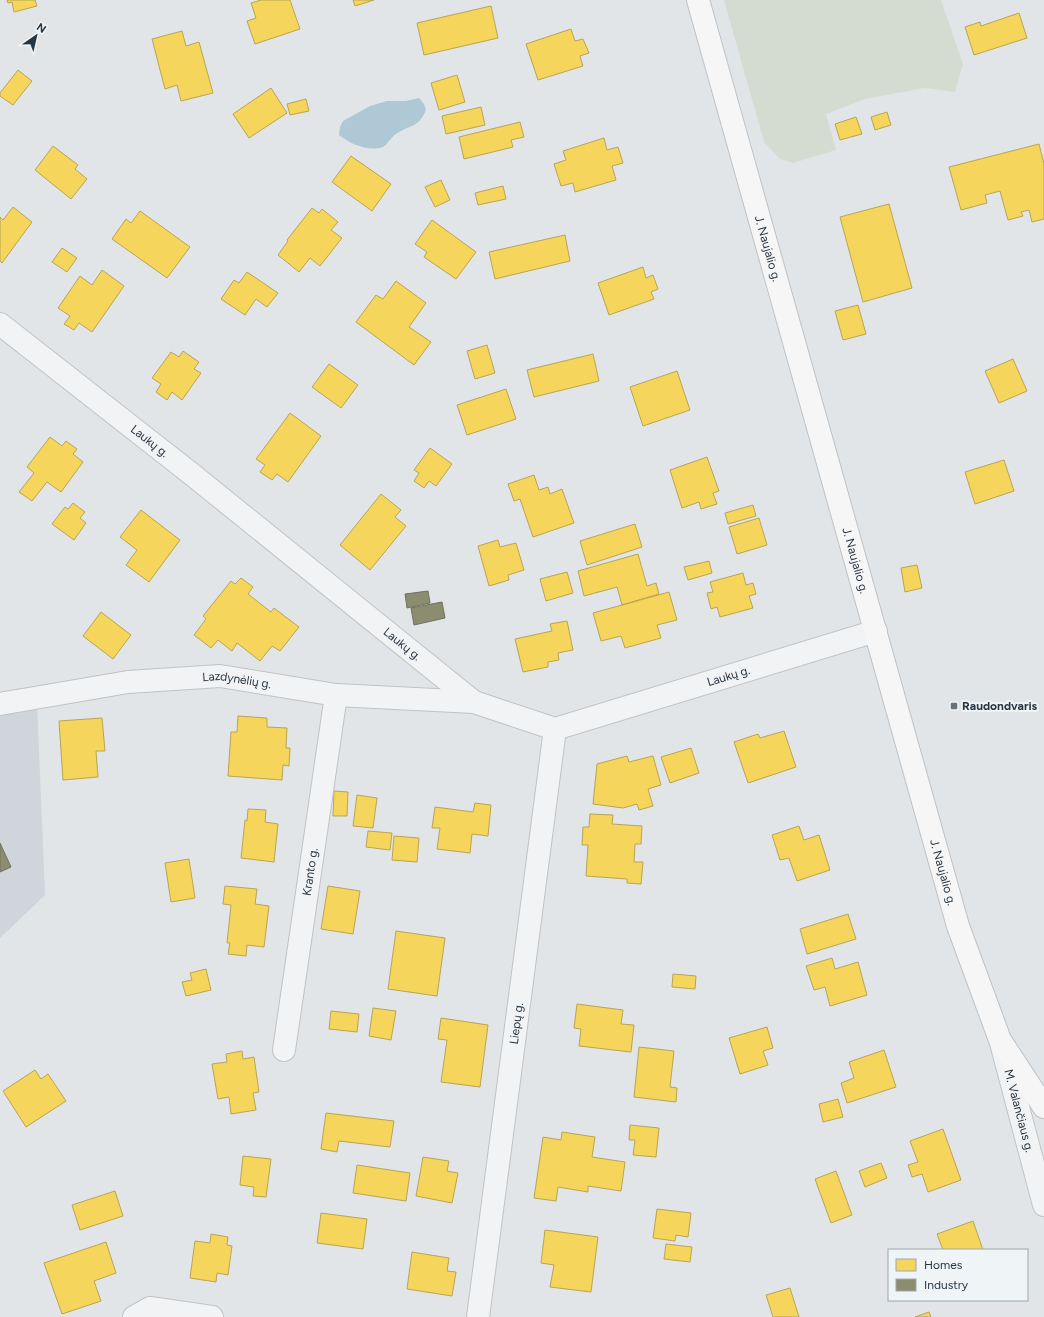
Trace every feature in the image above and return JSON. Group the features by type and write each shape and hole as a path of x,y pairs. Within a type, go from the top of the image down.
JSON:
{"main road":[{"name":"J. Naujalio g.","path":"698,0 958,926 1000,1040 1044,1107"}],"street":[{"name":"Laukų g.","path":"0,324 190,472 474,702 555,729 876,631"},
{"name":"Lazdynėlių g.","path":"0,704 128,682 220,676 336,694 474,702"},
{"name":"Kranto g.","path":"284,1050 336,694"},
{"name":"Liepų g.","path":"478,1317 555,729"},
{"name":"M. Valančiaus g.","path":"1000,1040 1044,1205"},
{"path":"134,1317 150,1308 212,1317"}],"shaded area":[{"path":"724,0 941,0 963,64 955,92 924,88 865,99 826,114 836,150 793,163 780,159 764,142"},
{"path":"37,704 45,895 0,938 0,710"}],"water":[{"path":"419,98 424,104 426,110 423,116 417,123 396,134 383,147 366,148 339,135 340,127 343,121 370,106 387,101 406,101"}],"building: Homes":[{"path":"7,0 35,0 37,6 14,12 12,2 8,3"},
{"path":"261,0 290,0 300,29 255,44 247,21 256,18 251,3"},
{"path":"353,0 374,0 355,6"},
{"path":"491,6 498,38 424,55 417,23"},
{"path":"1019,13 1027,38 974,55 965,27 980,22 981,26"},
{"path":"571,29 575,41 583,39 589,53 580,56 583,66 538,80 526,44"},
{"path":"182,31 186,46 199,42 213,93 181,101 177,85 165,89 152,39"},
{"path":"18,70 32,81 13,105 0,96 0,93"},
{"path":"457,75 465,102 439,110 431,83"},
{"path":"271,88 287,113 249,138 233,114"},
{"path":"306,99 309,111 290,115 287,104"},
{"path":"481,107 485,125 446,134 442,116"},
{"path":"887,112 891,125 875,130 871,117"},
{"path":"856,117 862,134 840,140 835,124"},
{"path":"520,122 524,137 511,140 513,147 464,159 459,137"},
{"path":"604,138 607,150 618,147 623,163 612,166 616,180 575,192 573,183 561,186 554,164 566,160 563,151"},
{"path":"1039,144 1044,164 1044,219 1032,222 1029,210 1021,212 1023,216 1008,220 1000,191 985,195 987,203 961,210 949,167"},
{"path":"53,146 78,165 75,169 87,179 71,199 35,170"},
{"path":"351,156 391,184 372,211 332,182"},
{"path":"441,180 450,200 435,207 425,187"},
{"path":"503,186 506,199 478,205 475,193"},
{"path":"889,204 912,288 863,302 840,217"},
{"path":"13,207 32,222 2,263 0,261 0,217 3,220"},
{"path":"312,208 319,213 322,209 338,222 331,230 342,238 320,266 310,258 299,272 278,255 288,241 287,240"},
{"path":"140,211 190,247 167,278 112,239 126,219 131,223"},
{"path":"432,220 476,252 456,279 424,257 427,252 415,244"},
{"path":"565,235 570,261 495,279 489,252"},
{"path":"62,248 77,258 67,272 52,262"},
{"path":"643,267 646,278 653,275 658,289 651,292 654,299 609,315 598,283"},
{"path":"102,270 124,286 92,332 79,323 74,330 64,324 70,316 58,308 80,276 92,285"},
{"path":"247,272 278,293 267,307 256,299 245,315 221,299 234,280 239,283"},
{"path":"396,281 426,303 409,327 431,342 414,365 356,322 376,295 383,299"},
{"path":"858,305 866,334 843,340 835,311"},
{"path":"487,345 495,373 475,379 467,351"},
{"path":"183,351 199,362 194,369 201,373 182,400 172,392 167,400 156,392 161,384 152,378 171,352 179,357"},
{"path":"593,354 599,381 534,397 527,370"},
{"path":"1013,359 1027,391 999,403 985,371"},
{"path":"329,364 358,385 341,408 312,387"},
{"path":"677,371 690,410 643,426 630,387"},
{"path":"506,389 516,419 467,435 457,405"},
{"path":"290,413 321,436 288,482 277,474 272,480 260,472 265,465 256,459"},
{"path":"50,437 62,446 66,441 77,449 73,454 83,462 61,492 47,482 32,501 19,492 34,473 27,467"},
{"path":"430,448 452,464 436,486 429,481 424,488 414,481 419,473 414,470"},
{"path":"707,457 719,491 713,493 717,504 701,509 699,502 682,508 670,470"},
{"path":"1004,460 1014,491 975,504 965,472"},
{"path":"534,475 539,490 548,487 550,494 562,489 574,523 533,537 520,499 514,501 508,484"},
{"path":"381,494 401,510 395,517 406,526 370,570 340,545"},
{"path":"73,503 85,512 80,518 86,523 74,540 52,524 65,507 68,509"},
{"path":"753,505 756,516 728,524 725,513"},
{"path":"141,510 180,540 149,582 126,565 137,550 120,537"},
{"path":"759,518 767,545 737,554 729,527"},
{"path":"635,524 642,547 587,565 580,541"},
{"path":"498,540 500,547 516,543 524,570 508,575 509,580 489,586 478,546"},
{"path":"638,554 647,586 656,583 659,594 622,605 617,587 584,596 578,571"},
{"path":"709,561 712,573 688,580 684,567"},
{"path":"917,565 922,588 905,592 901,568"},
{"path":"567,572 573,593 546,601 540,579"},
{"path":"743,573 746,585 753,583 756,594 749,596 753,608 720,617 717,607 711,609 707,593 713,592 710,582"},
{"path":"241,578 253,587 248,594 271,612 274,608 299,627 280,651 272,646 260,661 237,643 232,651 218,640 211,648 194,635 206,619 203,616 231,581 235,584"},
{"path":"669,592 677,620 657,625 661,638 625,648 621,636 601,641 593,613"},
{"path":"101,612 131,635 113,659 83,636"},
{"path":"567,621 573,650 558,653 559,660 548,662 548,667 523,672 515,639 552,631 550,624"},
{"path":"238,716 267,718 267,727 287,728 286,748 290,748 289,766 283,765 282,780 228,776 231,732 237,732"},
{"path":"102,718 105,751 96,751 98,777 63,780 59,721"},
{"path":"784,731 796,767 748,783 734,742 758,734 760,738"},
{"path":"691,748 699,773 670,783 661,757"},
{"path":"627,756 629,762 653,756 661,785 648,789 653,806 639,810 637,804 623,808 593,804 597,764"},
{"path":"334,791 348,792 347,816 333,816"},
{"path":"357,795 377,798 373,828 353,826"},
{"path":"475,803 491,805 488,836 472,834 470,853 437,849 440,828 432,828 435,807 473,812"},
{"path":"248,809 266,810 265,822 278,824 274,862 241,858 245,820 247,821"},
{"path":"590,814 613,815 612,824 642,826 641,844 635,844 634,862 643,862 641,884 627,883 627,879 586,876 588,845 582,845 583,827 589,827"},
{"path":"799,826 804,840 819,835 830,870 797,881 789,858 780,860 772,835"},
{"path":"368,831 392,833 390,850 366,847"},
{"path":"394,836 419,838 417,862 392,860"},
{"path":"189,859 195,898 171,902 165,863"},
{"path":"225,886 257,889 255,904 269,906 264,947 247,945 246,956 228,954 230,943 227,943 231,905 223,904"},
{"path":"328,886 360,891 353,934 321,929"},
{"path":"848,914 856,939 807,954 800,929"},
{"path":"396,931 445,938 437,996 388,989"},
{"path":"832,958 835,969 858,962 867,995 830,1006 825,987 814,990 806,966"},
{"path":"206,969 211,990 186,996 182,982 192,980 190,973"},
{"path":"673,974 696,976 695,989 672,987"},
{"path":"577,1004 623,1010 621,1024 634,1025 631,1052 579,1046 581,1029 574,1028"},
{"path":"373,1008 396,1011 391,1040 369,1036"},
{"path":"331,1011 359,1014 357,1032 329,1029"},
{"path":"441,1018 488,1025 480,1087 441,1082 447,1040 438,1039"},
{"path":"767,1027 773,1048 763,1051 768,1065 740,1074 729,1038"},
{"path":"639,1047 674,1051 670,1087 677,1088 676,1102 634,1097"},
{"path":"884,1050 896,1087 847,1103 841,1083 854,1078 849,1062"},
{"path":"242,1051 243,1059 254,1057 259,1092 253,1093 256,1110 231,1114 229,1097 218,1099 212,1064 227,1062 226,1054"},
{"path":"35,1070 41,1079 48,1074 66,1101 26,1127 3,1091"},
{"path":"838,1099 843,1117 823,1122 819,1104"},
{"path":"326,1113 394,1121 390,1147 339,1141 337,1152 321,1149"},
{"path":"630,1125 659,1128 656,1157 633,1155 635,1140 629,1140"},
{"path":"943,1129 961,1180 928,1192 922,1174 912,1177 908,1165 918,1162 910,1141"},
{"path":"562,1132 595,1137 592,1157 625,1162 621,1191 588,1186 588,1192 558,1187 556,1201 534,1198 543,1137 561,1140"},
{"path":"243,1156 271,1159 266,1197 253,1196 254,1187 240,1185"},
{"path":"423,1157 449,1161 447,1171 458,1173 452,1203 416,1196"},
{"path":"881,1163 887,1178 865,1187 859,1171"},
{"path":"357,1165 410,1173 406,1201 353,1193"},
{"path":"836,1171 852,1215 831,1223 815,1179"},
{"path":"115,1191 123,1216 80,1230 72,1205"},
{"path":"657,1209 691,1213 688,1237 676,1235 675,1241 653,1238"},
{"path":"321,1213 367,1219 363,1249 317,1243"},
{"path":"973,1221 983,1249 943,1249 937,1234"},
{"path":"545,1230 598,1237 591,1292 550,1287 554,1265 541,1263"},
{"path":"211,1234 228,1237 227,1245 232,1246 228,1275 217,1273 216,1282 190,1278 195,1241 210,1243"},
{"path":"106,1242 116,1273 94,1281 101,1301 62,1314 44,1263"},
{"path":"666,1244 692,1247 690,1262 664,1259"},
{"path":"412,1252 449,1258 447,1271 456,1272 452,1296 407,1289"},
{"path":"790,1288 799,1317 773,1317 766,1295"},
{"path":"929,1312 931,1317 915,1317"}],"building: Industry":[{"path":"428,591 430,603 407,608 405,594"},
{"path":"442,602 445,618 414,625 411,608"},
{"path":"0,843 11,867 0,872"}],"place":[{"name":"Raudondvaris","path":"954,706"}]}
